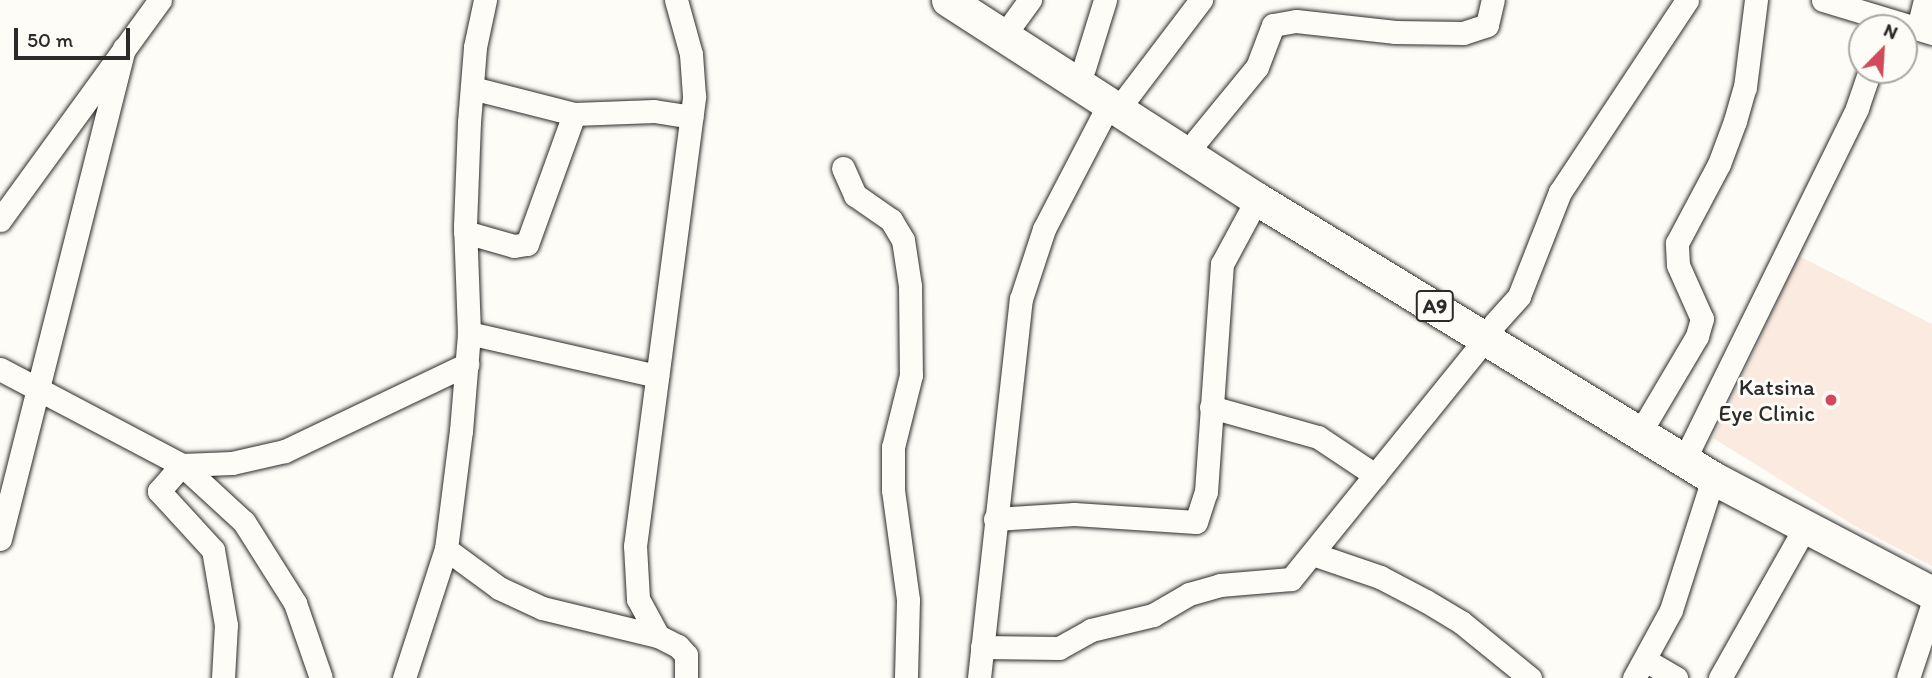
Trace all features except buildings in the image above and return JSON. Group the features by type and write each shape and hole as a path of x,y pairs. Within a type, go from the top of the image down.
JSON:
{"highway":[{"name":"A9","path":"948,0 1119,100 1198,140 1533,357 1713,478 1932,593"},
{"name":"A9","path":"977,0 1021,12 1119,100 1257,199 1491,330"},
{"name":"A9","path":"1533,357 1648,419 1691,446 1932,575"}],"street":[{"path":"0,220 160,0"},
{"path":"404,678 446,549 467,364 465,232 472,88 485,0"},
{"path":"658,636 638,598 635,546 692,117 691,54 676,0"},
{"path":"1084,68 1105,0"},
{"path":"979,678 1016,335 1030,267 1044,229 1119,100 1201,0"},
{"path":"1198,140 1257,68 1273,25 1296,21 1463,33 1487,25 1493,0"},
{"path":"982,648 1059,648 1091,630 1153,615 1189,594 1220,585 1291,579 1519,296 1560,192 1688,0"},
{"path":"1648,419 1697,336 1702,319 1678,265 1677,243 1719,164 1735,121 1745,87 1756,0"},
{"path":"1823,0 1925,31 1925,0"},
{"path":"0,540 124,48"},
{"path":"1691,446 1857,108 1865,84"},
{"path":"472,88 574,114 654,111 692,117"},
{"path":"465,232 514,246 527,244 574,114"},
{"path":"843,168 855,195 891,220 903,240 910,286 911,375 893,447 893,490 908,600 906,678"},
{"path":"995,519 1074,514 1196,522 1206,492 1222,264 1257,199"},
{"path":"468,333 657,376"},
{"path":"223,678 226,625 213,550 158,494 182,465 232,463 285,452 467,364"},
{"path":"0,369 182,465 244,522 281,578 310,637 321,678"},
{"path":"1211,407 1318,437 1375,475"},
{"path":"1676,678 1639,669 1671,610 1713,478"},
{"path":"1720,678 1805,527"},
{"path":"446,549 499,587 542,608 658,636 686,655 686,678"},
{"path":"1313,554 1380,577 1426,601 1531,678"},
{"path":"1908,678 1932,606"}],"shaded area":[{"name":"Katsina Eye Clinic","path":"1799,256 1932,324 1932,566 1855,526 1713,438"}],"place":[{"name":"Katsina Eye Clinic","path":"1831,400"}]}
